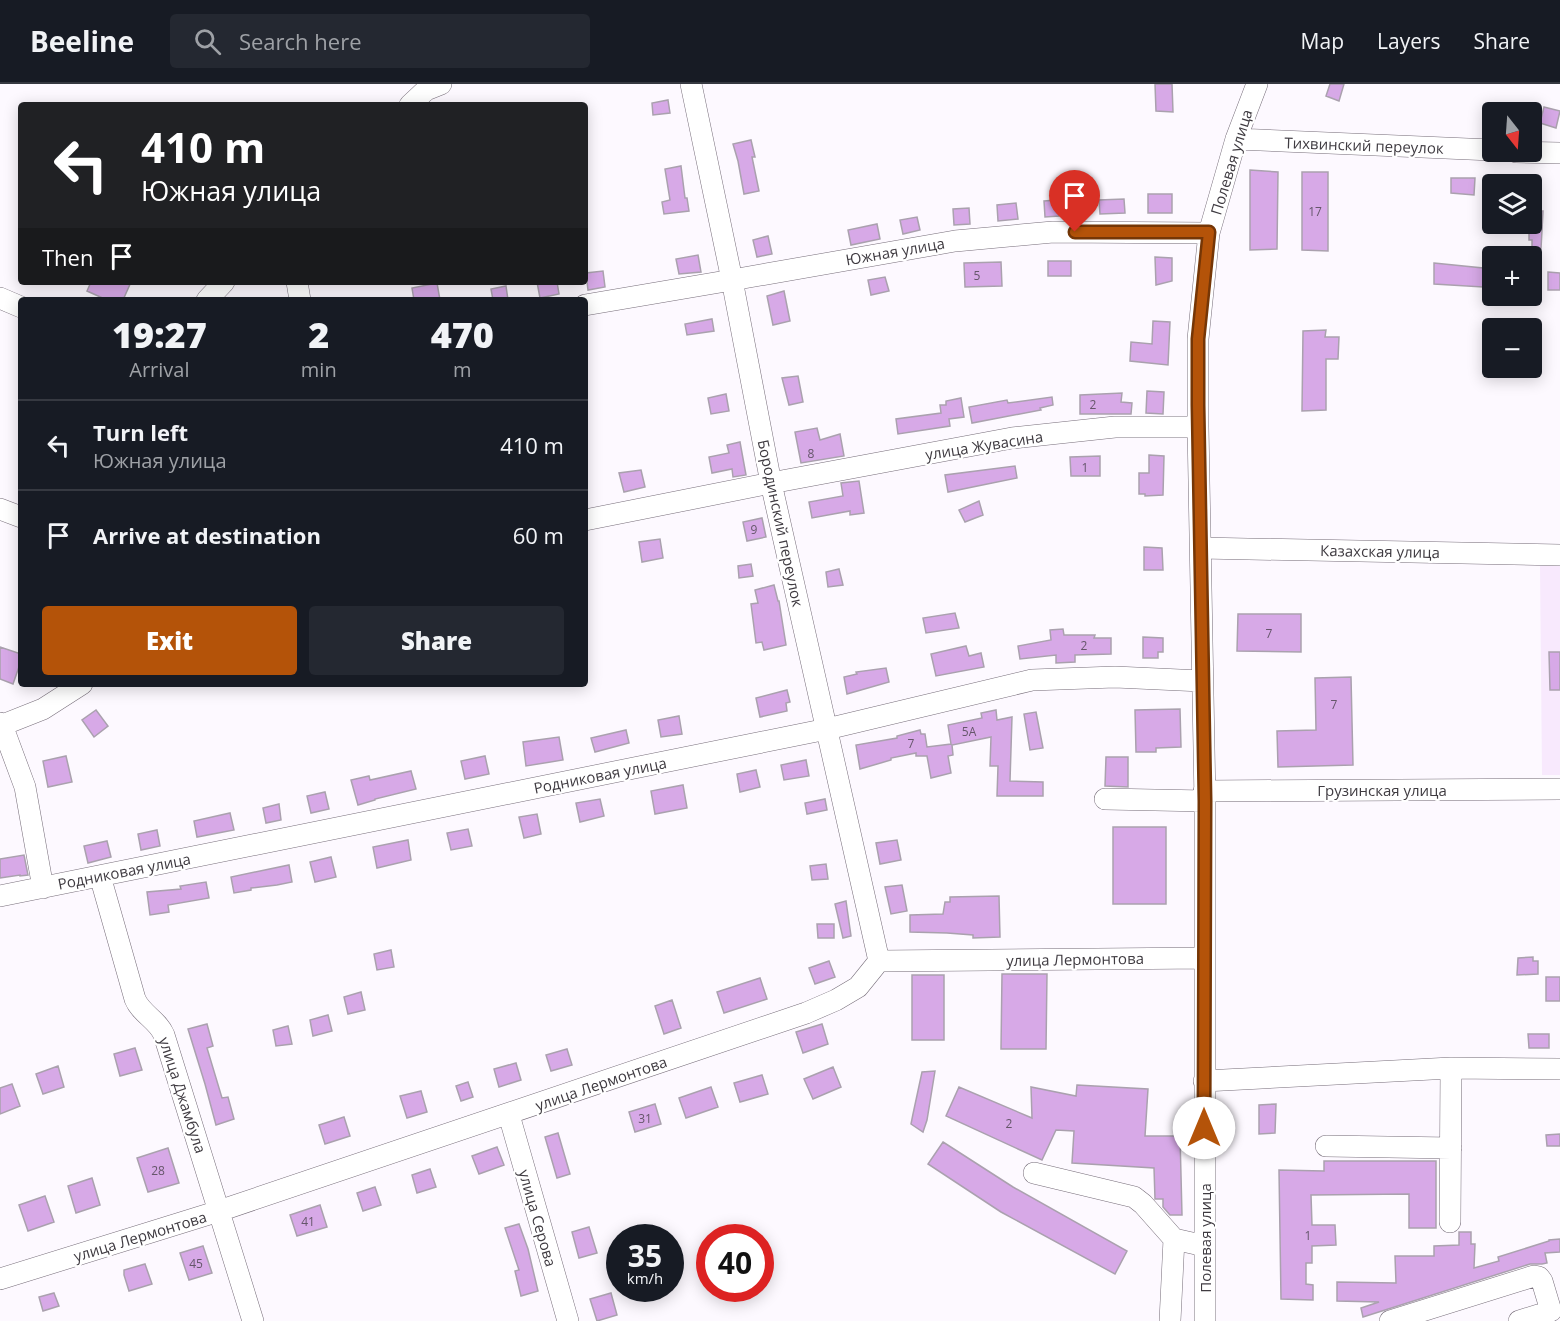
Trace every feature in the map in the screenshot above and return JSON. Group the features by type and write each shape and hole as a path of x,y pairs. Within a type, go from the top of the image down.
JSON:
{"street":[{"path":"413,102 426,90 441,84"},
{"name":"Бородинский переулок","path":"691,84 771,483 879,961"},
{"name":"Полевая улица","path":"1205,1321 1204,796 1198,339 1209,232 1236,139 1257,84"},
{"name":"Тихвинский переулок","path":"1236,139 1482,150"},
{"path":"1542,153 1560,153"},
{"name":"Южная улица","path":"588,304 955,241 1053,232 1209,232"},
{"path":"210,297 221,285"},
{"path":"0,298 18,306"},
{"name":"улица Жувасина","path":"588,519 1012,438 1115,427 1198,427"},
{"path":"0,508 18,516"},
{"name":"Казахская улица","path":"1201,548 1560,555"},
{"name":"Родниковая улица","path":"0,896 827,729 1032,680 1115,677 1202,681"},
{"path":"43,888 26,787 1,724 43,709 77,687"},
{"name":"Грузинская улица","path":"1105,800 1560,789"},
{"name":"улица Джамбула","path":"100,876 135,999 141,1011 157,1023 164,1035 253,1321"},
{"name":"улица Лермонтова","path":"0,1279 219,1211 806,1013 858,987 879,961 1204,958"},
{"path":"1450,1222 1451,1068"},
{"path":"1204,1081 1451,1068 1560,1069"},
{"name":"улица Серова","path":"508,1114 568,1321"},
{"path":"1326,1146 1451,1148"},
{"path":"1034,1173 1134,1197 1143,1203 1174,1239 1205,1246"},
{"path":"1170,1321 1174,1239"},
{"path":"1390,1321 1537,1276 1542,1281 1555,1313 1519,1321"}],"shaded area":[{"path":"1540,566 1560,566 1560,775 1542,775"}],"building":[{"path":"1155,84 1172,84 1173,112 1156,111"},
{"path":"1330,84 1344,84 1339,101 1326,96"},
{"path":"668,100 670,113 653,115 652,103"},
{"path":"1544,107 1560,111 1556,128 1542,124"},
{"path":"751,140 759,191 744,194 733,144"},
{"path":"681,166 689,211 664,214 662,202 670,200 665,169"},
{"path":"1250,170 1278,172 1277,249 1250,250"},
{"path":"1302,172 1328,172 1328,251 1302,250"},
{"path":"1451,178 1475,178 1474,195 1451,193"},
{"path":"1148,194 1172,194 1172,213 1148,213"},
{"path":"1124,199 1125,213 1100,214 1099,200"},
{"path":"1057,200 1059,216 1045,217 1044,201"},
{"path":"1016,203 1018,219 998,221 997,205"},
{"path":"969,208 970,224 954,225 953,209"},
{"path":"917,217 920,230 903,234 900,220"},
{"path":"877,224 880,239 851,245 848,230"},
{"path":"1529,234 1542,234 1541,246 1532,246 1532,240 1529,240"},
{"path":"768,236 772,254 757,257 753,240"},
{"path":"698,255 701,272 679,274 676,259"},
{"path":"1155,257 1172,258 1172,281 1156,285"},
{"path":"1048,261 1071,261 1071,276 1048,276"},
{"path":"1001,262 1002,286 965,287 964,263"},
{"path":"1434,263 1482,268 1482,287 1434,284"},
{"path":"603,271 605,287 588,290 588,273"},
{"path":"1548,272 1560,273 1560,290 1548,290"},
{"path":"885,277 889,291 871,295 868,280"},
{"path":"90,285 130,285 124,297 100,297 87,291"},
{"path":"437,285 439,297 414,297 412,288"},
{"path":"538,285 558,285 559,294 540,297"},
{"path":"506,286 508,297 492,297 491,289"},
{"path":"784,291 790,321 773,325 767,296"},
{"path":"712,319 714,331 687,335 685,324"},
{"path":"1153,321 1170,322 1168,365 1130,361 1131,342 1152,344"},
{"path":"1326,330 1325,337 1339,337 1338,359 1326,359 1326,410 1302,411 1303,331"},
{"path":"798,376 803,402 789,405 782,378"},
{"path":"1147,391 1164,392 1163,414 1146,413"},
{"path":"1122,393 1121,402 1132,403 1131,414 1080,414 1080,395"},
{"path":"726,394 729,411 711,414 708,398"},
{"path":"1052,397 1053,405 1040,408 1041,410 972,423 969,407 1007,400 1008,403"},
{"path":"961,398 964,417 949,419 950,426 898,434 896,419 941,413 940,405 946,405 946,401"},
{"path":"817,428 820,440 840,434 844,456 801,463 795,432"},
{"path":"740,442 746,475 733,477 732,469 712,473 709,457 729,453 727,445"},
{"path":"1149,455 1164,456 1163,495 1139,494 1139,473 1149,473"},
{"path":"1100,456 1100,476 1071,476 1070,457"},
{"path":"1015,466 1017,478 948,492 945,475"},
{"path":"641,470 645,487 624,492 619,473"},
{"path":"859,481 864,513 850,515 850,511 812,518 809,502 843,496 841,483"},
{"path":"979,501 983,515 965,522 959,510"},
{"path":"762,518 766,537 747,541 743,522"},
{"path":"660,539 663,558 642,562 639,542"},
{"path":"1144,547 1162,548 1163,570 1144,570"},
{"path":"751,564 753,576 739,578 738,566"},
{"path":"839,569 843,585 828,587 826,572"},
{"path":"774,585 786,645 764,650 762,642 756,643 751,604 758,603 755,590"},
{"path":"955,613 959,628 926,633 923,618"},
{"path":"1238,614 1301,614 1301,652 1237,651"},
{"path":"1063,629 1064,635 1095,635 1094,638 1111,638 1111,654 1075,655 1075,662 1056,663 1056,655 1020,659 1018,646 1051,640 1050,630"},
{"path":"1143,637 1163,638 1163,652 1158,652 1158,658 1143,658"},
{"path":"966,646 969,656 981,653 984,667 936,676 931,654"},
{"path":"0,647 18,653 18,670 13,684 0,679"},
{"path":"1549,652 1560,652 1560,690 1550,690"},
{"path":"886,668 889,682 847,694 844,677 857,674 856,672"},
{"path":"1351,677 1353,765 1278,767 1277,731 1316,730 1315,678"},
{"path":"787,690 790,702 786,703 787,711 760,717 756,698"},
{"path":"1180,709 1181,747 1156,748 1156,752 1136,752 1135,710"},
{"path":"96,710 108,726 94,737 82,720"},
{"path":"996,710 997,720 1012,717 1010,781 1043,782 1043,796 997,796 998,766 990,766 991,737 952,745 953,755 948,756 951,773 931,778 927,756 916,756 916,753 891,758 891,760 860,769 856,745 897,738 897,736 920,730 921,734 925,734 927,747 951,744 948,725 982,718 981,713"},
{"path":"1036,712 1043,748 1030,750 1024,714"},
{"path":"679,716 682,734 661,737 658,720"},
{"path":"626,730 629,743 595,752 591,738"},
{"path":"559,737 563,760 526,766 523,742"},
{"path":"66,756 72,782 48,787 43,761"},
{"path":"485,756 489,774 465,779 461,761"},
{"path":"1106,757 1128,757 1128,787 1105,786"},
{"path":"806,760 809,776 784,780 781,765"},
{"path":"756,770 760,787 740,792 737,774"},
{"path":"411,771 416,789 358,805 351,780 369,776 370,780"},
{"path":"683,785 687,808 655,814 651,791"},
{"path":"325,792 329,809 311,813 307,796"},
{"path":"600,799 604,816 580,822 576,803"},
{"path":"825,799 827,810 807,814 805,803"},
{"path":"279,804 281,820 266,823 263,808"},
{"path":"230,813 234,830 197,837 194,821"},
{"path":"537,814 541,834 524,838 519,817"},
{"path":"1113,827 1166,827 1166,904 1113,904"},
{"path":"468,829 472,846 451,850 447,833"},
{"path":"157,830 160,846 141,850 138,834"},
{"path":"408,840 411,860 377,868 373,847"},
{"path":"897,840 901,860 880,864 876,843"},
{"path":"107,841 111,857 88,863 84,846"},
{"path":"24,855 28,875 0,878 0,859"},
{"path":"331,857 336,877 315,882 310,862"},
{"path":"826,864 828,879 812,880 810,866"},
{"path":"289,865 292,882 234,893 231,877"},
{"path":"206,882 209,898 168,905 169,912 150,915 147,892 181,889 180,886"},
{"path":"902,885 907,911 891,914 885,887"},
{"path":"999,896 1000,937 973,938 973,935 910,932 910,915 943,914 945,902 950,902 950,897"},
{"path":"846,901 851,936 843,938 835,904"},
{"path":"817,924 834,924 834,938 818,938"},
{"path":"391,950 394,967 377,970 374,954"},
{"path":"1533,957 1533,961 1538,961 1538,974 1517,975 1518,958"},
{"path":"829,961 835,977 815,984 809,968"},
{"path":"1002,974 1047,974 1046,1049 1001,1049"},
{"path":"912,975 944,975 944,1040 912,1040"},
{"path":"1546,977 1560,977 1560,1001 1546,1001"},
{"path":"760,978 767,999 724,1013 717,992"},
{"path":"361,992 365,1010 348,1014 344,997"},
{"path":"672,1000 681,1028 664,1034 655,1006"},
{"path":"328,1015 332,1031 313,1036 310,1020"},
{"path":"207,1024 213,1046 207,1048 222,1098 228,1097 234,1119 216,1125 188,1029"},
{"path":"822,1024 828,1044 803,1053 796,1032"},
{"path":"288,1026 292,1044 276,1046 273,1030"},
{"path":"1528,1034 1549,1034 1549,1048 1529,1048"},
{"path":"135,1048 142,1070 120,1076 114,1054"},
{"path":"567,1049 572,1065 551,1071 546,1055"},
{"path":"516,1063 521,1080 499,1087 494,1069"},
{"path":"58,1066 64,1087 43,1094 36,1074"},
{"path":"833,1067 841,1087 813,1099 804,1079"},
{"path":"935,1071 923,1132 911,1124 922,1072"},
{"path":"762,1075 768,1094 740,1102 734,1083"},
{"path":"468,1082 473,1097 461,1101 456,1086"},
{"path":"12,1084 20,1106 0,1114 0,1088"},
{"path":"1077,1085 1148,1089 1145,1136 1180,1136 1182,1215 1170,1215 1163,1207 1163,1199 1155,1199 1154,1168 1072,1163 1074,1131 1056,1130 1042,1160 946,1116 959,1087 1032,1118 1031,1087 1076,1096"},
{"path":"711,1087 718,1107 686,1118 679,1098"},
{"path":"421,1091 427,1112 407,1118 400,1096"},
{"path":"655,1104 661,1124 635,1132 629,1112"},
{"path":"1276,1104 1275,1133 1259,1134 1259,1105"},
{"path":"344,1117 350,1136 325,1144 319,1125"},
{"path":"558,1133 570,1174 557,1178 545,1137"},
{"path":"1560,1134 1560,1146 1547,1146 1546,1135"},
{"path":"943,1142 1013,1187 1127,1251 1115,1274 1001,1212 928,1164"},
{"path":"497,1147 504,1165 479,1174 472,1156"},
{"path":"168,1148 179,1183 148,1192 137,1158"},
{"path":"1324,1161 1436,1161 1436,1228 1409,1228 1409,1194 1311,1195 1312,1225 1335,1225 1336,1245 1312,1246 1312,1263 1306,1263 1306,1284 1313,1285 1313,1300 1281,1299 1279,1170 1324,1171"},
{"path":"430,1169 436,1187 417,1193 412,1175"},
{"path":"92,1178 100,1205 76,1213 68,1186"},
{"path":"375,1187 381,1205 363,1211 357,1193"},
{"path":"45,1196 54,1222 28,1231 19,1205"},
{"path":"320,1205 327,1227 297,1236 290,1215"},
{"path":"519,1224 528,1249 538,1291 521,1296 515,1271 519,1270 505,1228"},
{"path":"589,1227 597,1253 579,1258 572,1232"},
{"path":"1459,1232 1471,1232 1471,1244 1475,1244 1474,1268 1499,1261 1498,1257 1549,1240 1560,1239 1560,1252 1545,1253 1547,1263 1530,1264 1363,1317 1361,1308 1379,1302 1337,1301 1337,1282 1396,1283 1395,1256 1434,1256 1434,1246 1459,1245"},
{"path":"203,1246 212,1273 189,1280 180,1253"},
{"path":"145,1264 152,1284 129,1291 124,1270"},
{"path":"54,1293 59,1306 43,1311 39,1297"},
{"path":"606,1294 606,1302 613,1302 617,1315 597,1321 590,1299"}],"route":[{"path":"1075,232 1209,232 1198,339 1205,801 1204,1128"}]}
